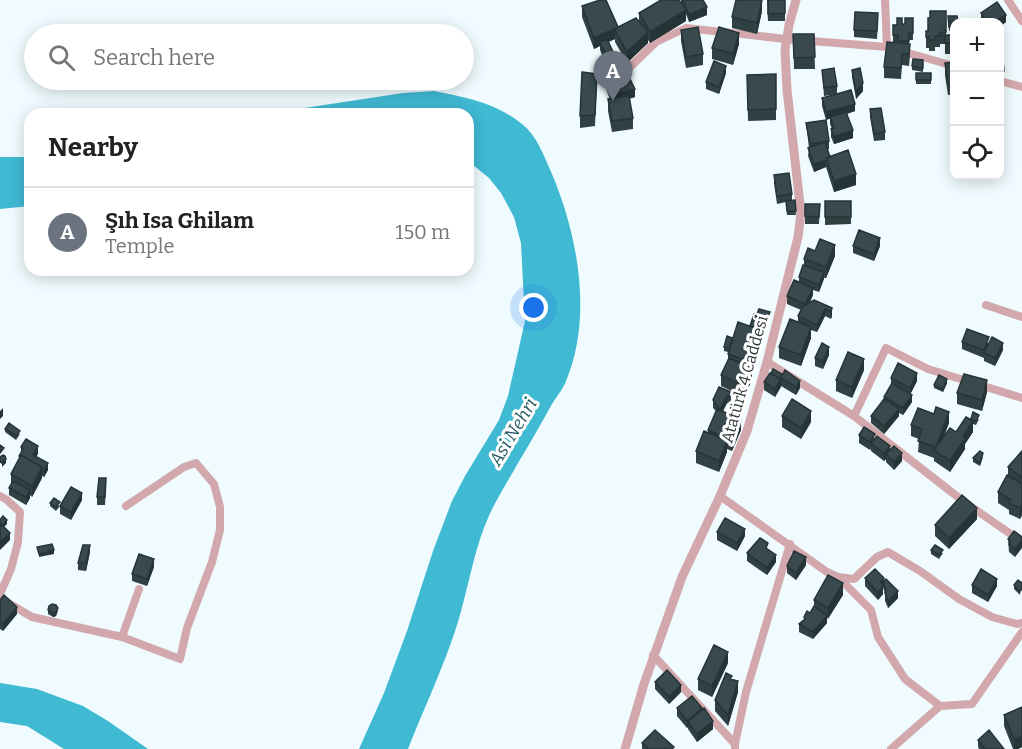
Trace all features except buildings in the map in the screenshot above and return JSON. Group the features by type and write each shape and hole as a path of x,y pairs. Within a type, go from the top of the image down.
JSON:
{"street":[{"name":"Atatürk 4 Caddesi","path":"625,749 653,655 682,577 747,431 798,237 801,213 784,50 796,0"},
{"path":"885,0 886,47"},
{"path":"1008,0 1022,21"},
{"path":"627,70 656,42 686,28 886,47 950,65"},
{"path":"1004,82 1022,87"},
{"path":"986,305 1022,317"},
{"path":"854,416 886,348 928,369 1022,399"},
{"path":"767,362 854,416 963,501 1022,542"},
{"path":"0,496 20,512 18,542 11,569 0,596 32,616 122,637 180,659 187,628 212,562 220,530 220,507 214,484 196,463 184,466 126,506"},
{"path":"720,496 827,572 838,577 854,579 877,557 888,552 920,571 958,599 992,616 1017,624 1022,623"},
{"path":"735,746 746,692 790,544"},
{"path":"838,577 871,610 878,637 905,679 940,706"},
{"path":"122,637 138,589"},
{"path":"891,749 940,706 972,704 1022,632"},
{"path":"653,655 735,746"}],"water":[{"name":"Asi Nehri","path":"434,91 491,106 522,124 536,140 561,198 575,250 579,277 579,330 565,384 502,490 488,518 477,548 452,640 408,749 359,749 384,693 452,501 499,420 508,396 525,321 521,243 514,217 501,193 489,178 474,166 474,108 304,108 403,93"},
{"path":"0,157 24,157 24,207 0,209"},
{"path":"0,683 37,689 83,706 148,749 64,749 27,726 0,722"}],"place":[{"name":"Şıh Isa Ghilam","path":"613,101"}]}
